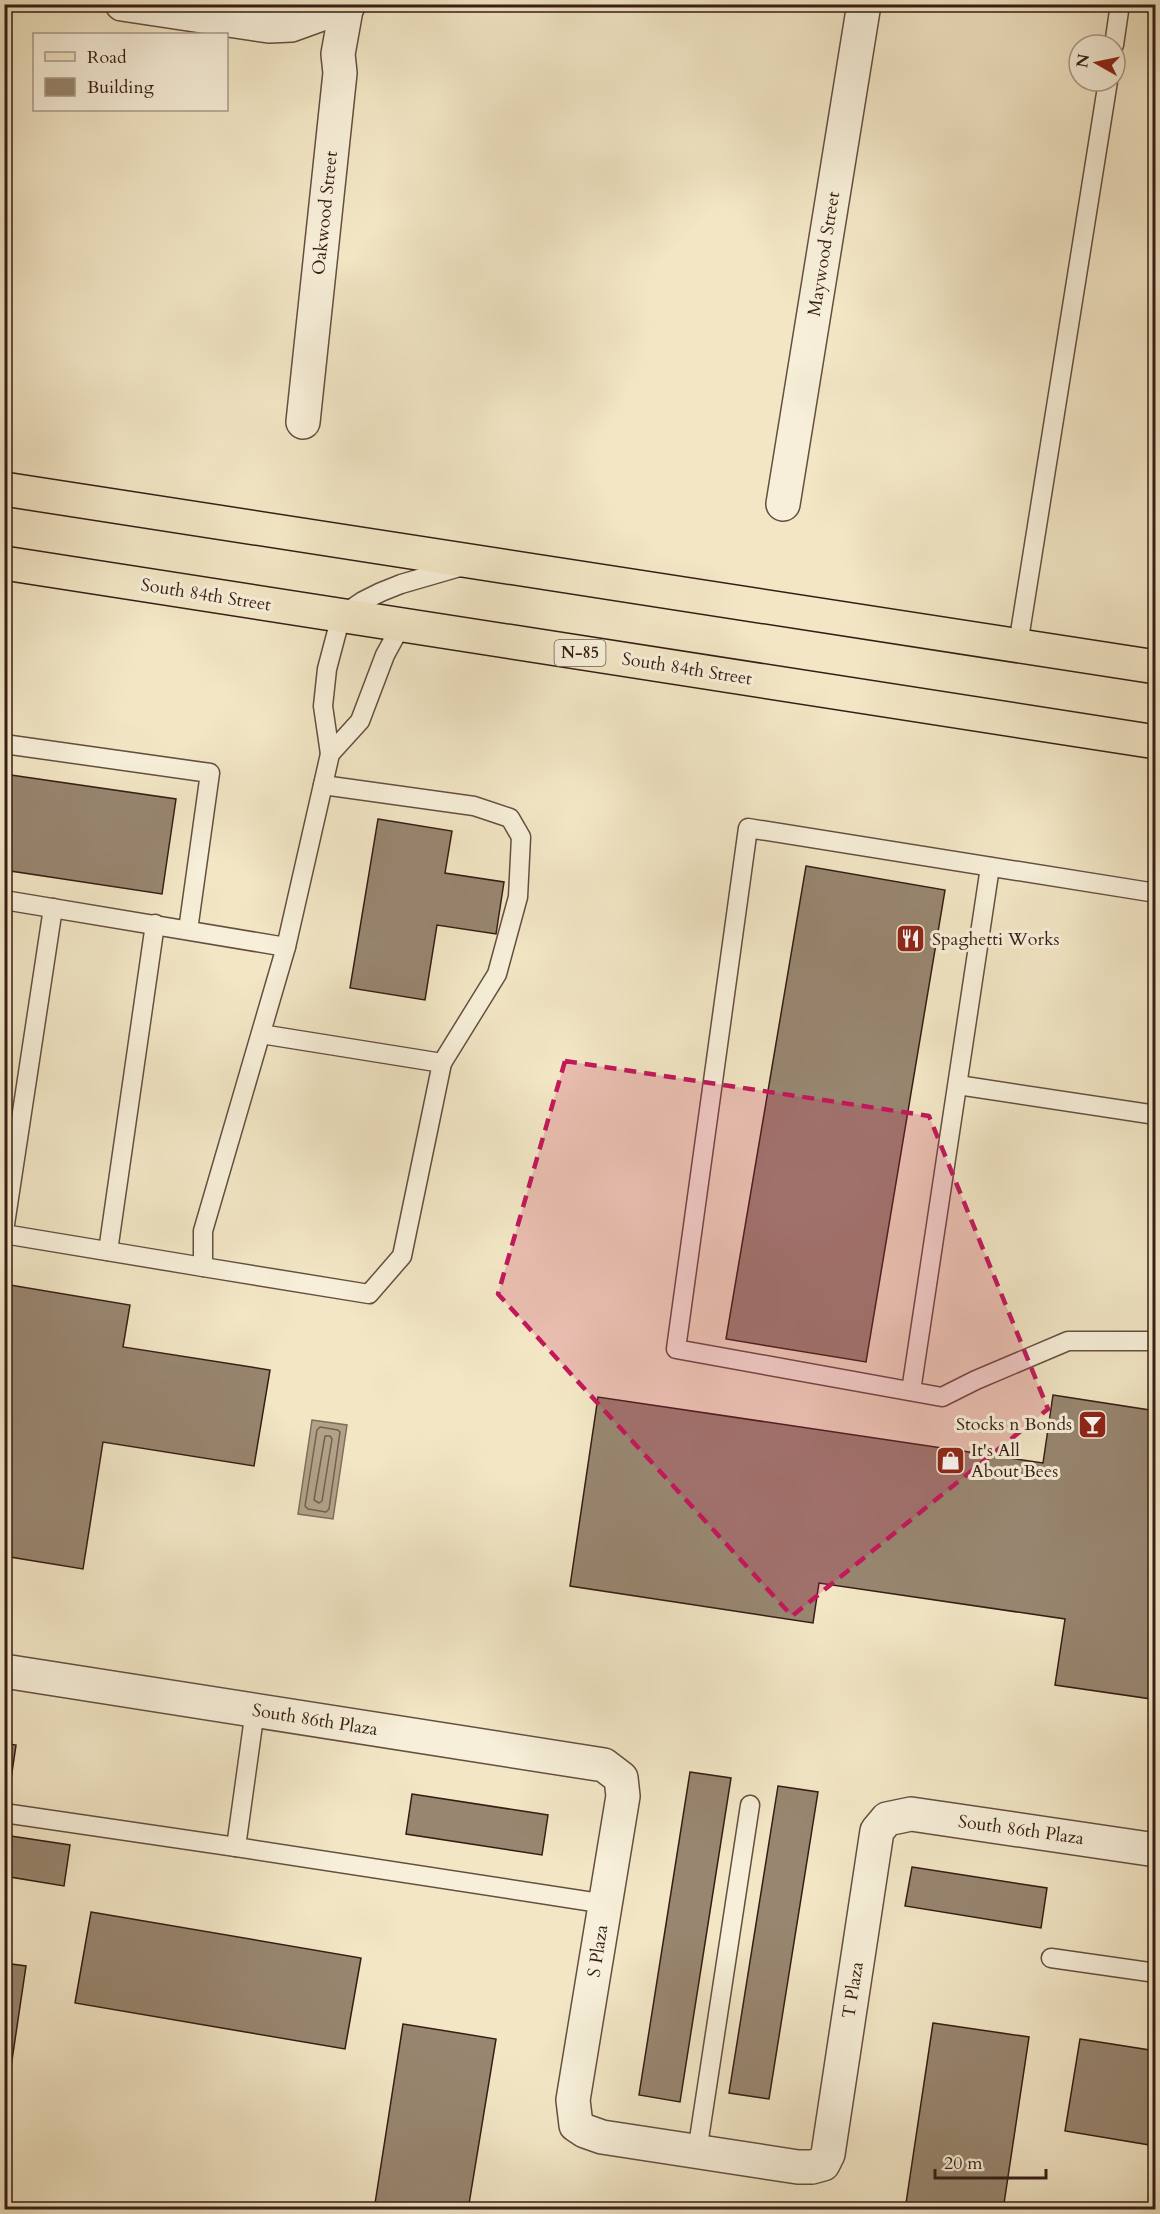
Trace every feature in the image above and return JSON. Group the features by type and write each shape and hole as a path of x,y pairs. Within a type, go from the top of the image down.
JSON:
{"main road":[{"path":"4,489 1155,667"},
{"name":"South 84th Street","path":"4,563 1155,742"}],"street":[{"path":"122,4 269,26 291,25 348,5"},
{"name":"Maywood Street","path":"783,504 864,4"},
{"name":"Oakwood Street","path":"303,422 340,73 338,54 348,5"},
{"name":"South 86th Plaza","path":"4,1671 604,1765 621,1778"},
{"name":"S Plaza","path":"621,1778 623,1796 573,2100 576,2125 602,2137 697,2152"},
{"name":"South 86th Plaza","path":"887,1819 910,1814 1155,1850"},
{"name":"T Plaza","path":"697,2152 798,2167 823,2164 828,2154 877,1832 887,1819"}],"lane":[{"path":"1116,33 1120,4"},
{"path":"1018,645 1106,93"},
{"path":"203,1267 203,1231 286,947 330,754 323,706 327,669 341,616 363,601 401,584 477,562"},
{"path":"330,754 360,721 385,656 402,624"},
{"path":"4,744 210,774 188,930"},
{"path":"53,908 4,1233 369,1294 402,1256 442,1063 497,974 518,897 521,837 510,818 474,806 323,785"},
{"path":"1155,893 748,828 676,1349 942,1397 1068,1341 1155,1341"},
{"path":"911,1391 990,867"},
{"path":"4,900 286,947"},
{"path":"108,1251 155,924"},
{"path":"261,1034 442,1063"},
{"path":"958,1085 1155,1115"},
{"path":"236,1847 255,1710"},
{"path":"697,2152 750,1805"},
{"path":"4,1813 606,1904"},
{"path":"1051,1958 1155,1973"}],"highlighted area":[{"path":"565,1061 929,1116 1048,1409 792,1616 498,1294"}],"water":[{"path":"312,1420 347,1425 333,1519 298,1514"}],"building":[{"path":"4,774 176,799 162,894 4,870"},
{"path":"378,819 452,831 445,873 504,882 496,934 437,925 425,1000 350,988"},
{"path":"806,866 945,890 866,1362 726,1339"},
{"path":"4,1284 130,1305 123,1347 270,1370 254,1466 103,1442 83,1569 4,1556"},
{"path":"1053,1395 1156,1411 1156,1710 1150,1709 1151,1699 1055,1685 1065,1619 819,1583 813,1623 570,1586 598,1397 1043,1463"},
{"path":"4,1743 16,1745 10,1786 4,1785"},
{"path":"690,1772 731,1778 680,2102 639,2095"},
{"path":"778,1786 818,1792 769,2099 729,2093"},
{"path":"412,1794 548,1815 542,1855 406,1834"},
{"path":"4,1835 70,1845 64,1886 4,1876"},
{"path":"912,1867 1047,1888 1041,1928 905,1906"},
{"path":"91,1912 361,1958 345,2049 75,2003"},
{"path":"4,1963 26,1966 4,2114"},
{"path":"933,2023 1029,2037 1003,2210 905,2210"},
{"path":"403,2024 496,2039 468,2210 374,2210"},
{"path":"1080,2039 1156,2051 1156,2146 1065,2131"},
{"path":"522,2204 557,2210 521,2210"}],"place":[{"name":"Spaghetti Works","path":"911,939"},
{"name":"Stocks n Bonds","path":"1093,1424"},
{"name":"It's All About Bees","path":"950,1460"}]}
